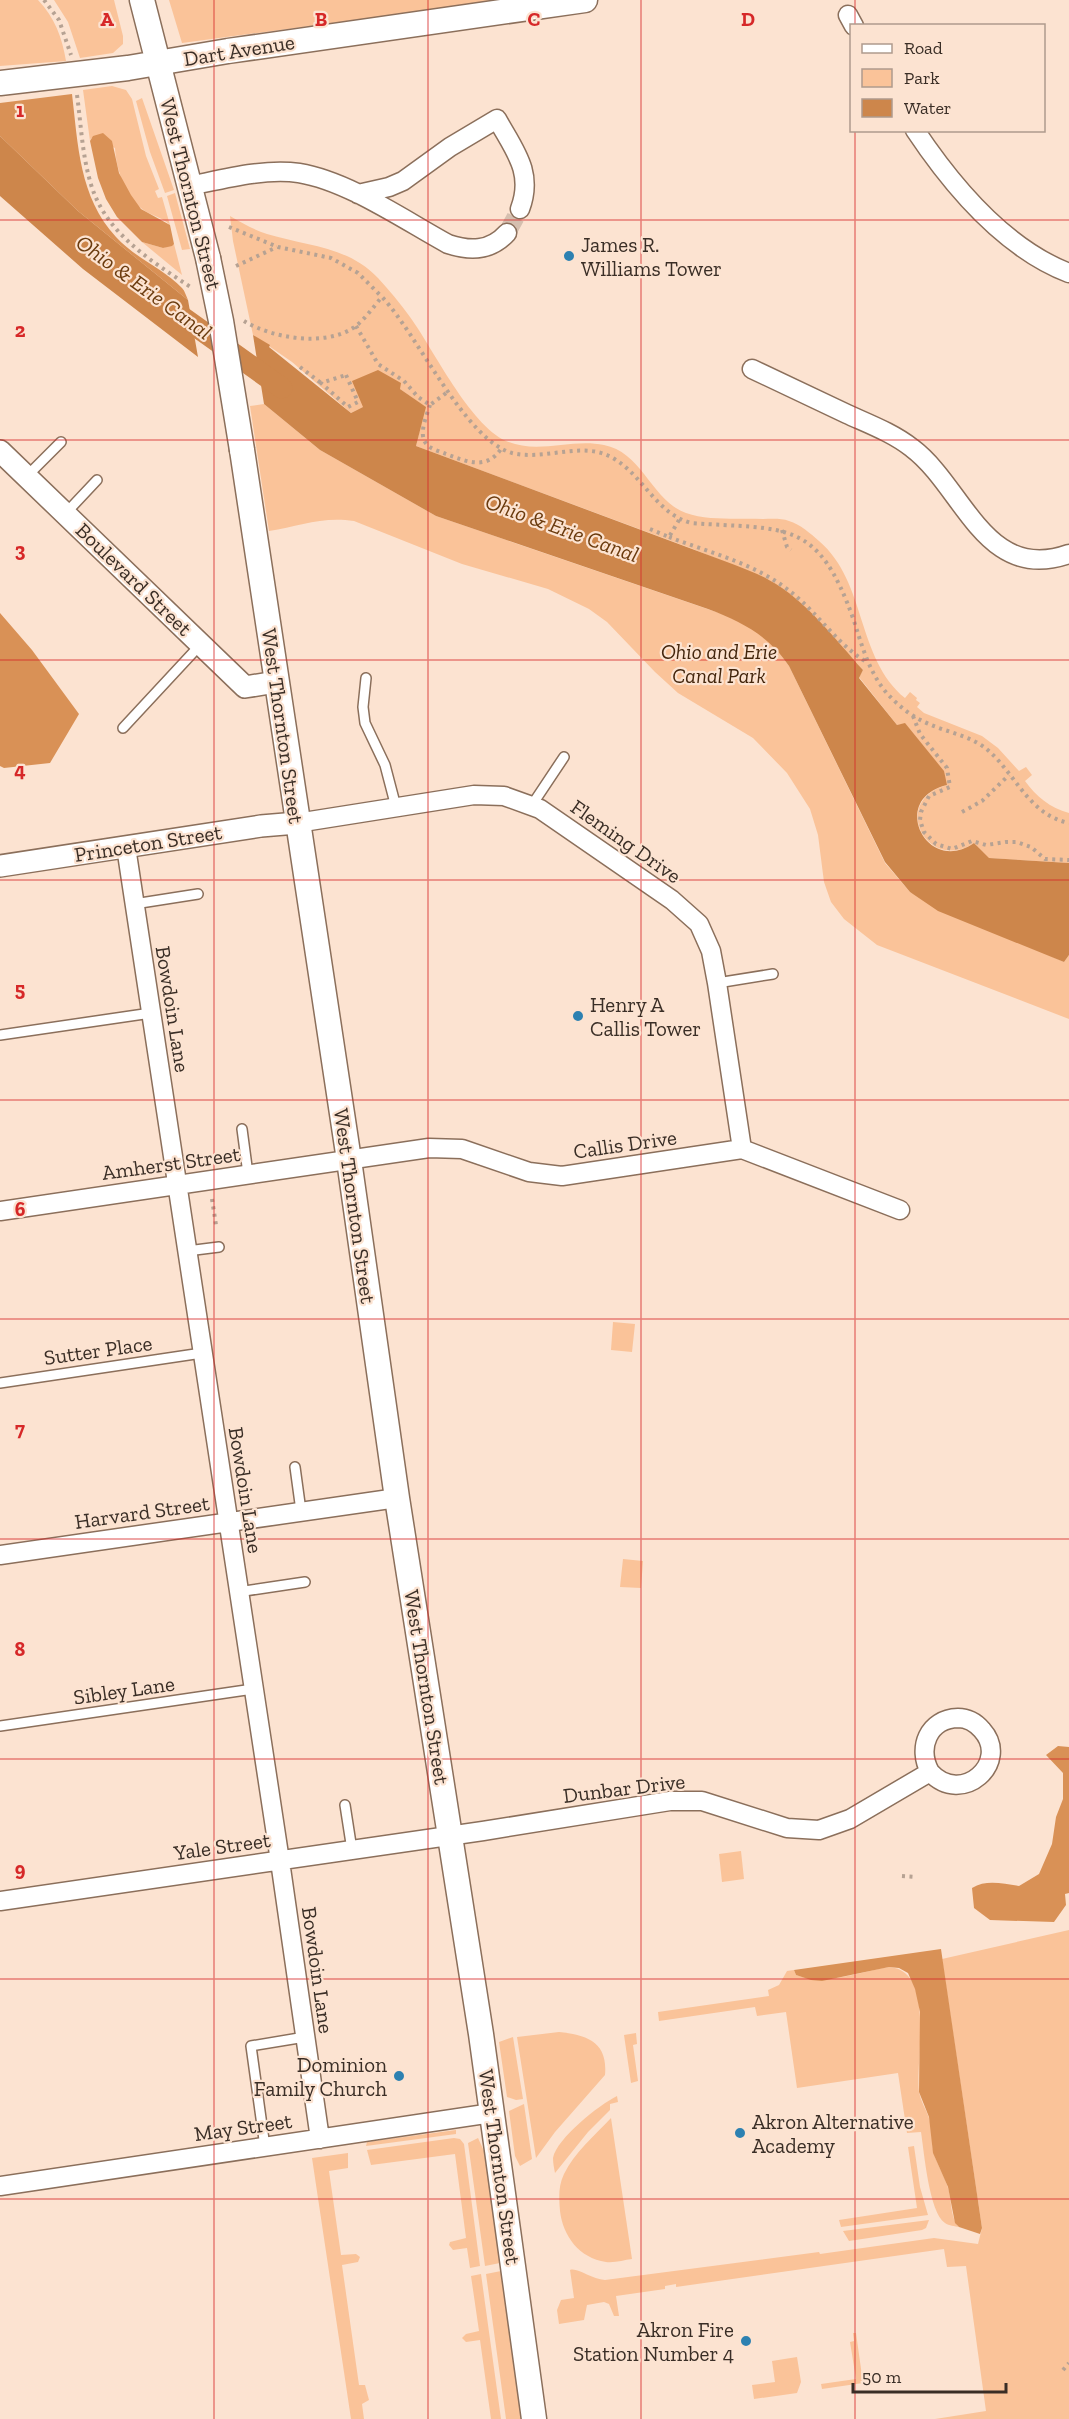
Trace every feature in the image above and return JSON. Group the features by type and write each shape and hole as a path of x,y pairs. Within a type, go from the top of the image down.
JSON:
{"main road":[{"name":"West Thornton Street","path":"142,0 208,258 221,321 242,450 349,1160 397,1498 492,2113 534,2419"},
{"name":"Dart Avenue","path":"2,83 159,63 585,0"}],"street":[{"path":"358,194 389,188 403,181 458,142 497,119 525,173 526,192 520,208"},
{"path":"917,132 965,194 993,222 1032,253 1069,273"},
{"path":"190,186 248,175 299,173 358,194 448,244 464,249 492,246 507,233"},
{"path":"752,369 866,422 912,448 942,476 987,538 1010,553 1043,560 1069,554"},
{"name":"Boulevard Street","path":"0,451 245,687 276,682"},
{"name":"Fleming Drive","path":"297,823 488,794 521,800 568,827 688,913 699,924 706,939 717,982 742,1149"},
{"name":"Princeton Street","path":"0,866 261,826 297,823"},
{"name":"Bowdoin Lane","path":"126,847 320,2139"},
{"name":"Callis Drive","path":"349,1160 429,1148 446,1148 478,1153 530,1172 562,1176 742,1149 900,1210"},
{"name":"Amherst Street","path":"0,1211 349,1160"},
{"name":"Harvard Street","path":"0,1555 397,1498"},
{"name":"Dunbar Drive","path":"449,1836 686,1800 719,1805 787,1828 819,1830 850,1819 930,1772"},
{"name":"Yale Street","path":"0,1901 449,1836"},
{"name":"May Street","path":"0,2186 492,2113"}],"lane":[{"path":"27,476 61,442"},
{"path":"66,514 97,480"},
{"path":"123,728 201,644"},
{"path":"366,678 363,707 365,723 385,765 396,807"},
{"path":"532,805 564,757"},
{"path":"134,904 198,894"},
{"path":"717,982 772,974"},
{"path":"0,1035 151,1013"},
{"path":"242,1129 248,1174"},
{"path":"187,1251 219,1247"},
{"name":"Sutter Place","path":"0,1383 202,1353"},
{"path":"295,1467 301,1511"},
{"path":"238,1592 305,1582"},
{"name":"Sibley Lane","path":"0,1726 253,1689"},
{"path":"345,1804 352,1850"},
{"path":"265,2147 251,2046 305,2037"}],"path":[{"path":"44,0 59,20 66,35 72,61"},
{"path":"76,88 90,183 104,213 125,239 143,255 198,292"},
{"path":"229,227 278,247 312,252 346,265 370,283 403,321 467,418 483,436 501,449 524,455 580,451 604,453 632,472 657,501 679,520 691,524 782,530 804,540 822,556 836,576 869,663 886,692 912,716 978,743 989,750 1036,807 1060,822 1069,824"},
{"path":"236,266 278,247"},
{"path":"235,315 268,333 298,338 333,336 356,326 382,297"},
{"path":"356,326 378,364 404,381 418,397 430,405"},
{"path":"300,367 346,406 358,402 346,375 321,383"},
{"path":"449,391 430,405 423,435 425,442 432,448 473,463 489,461 501,449"},
{"path":"669,537 679,520"},
{"path":"650,529 771,578 812,610 850,652 869,663"},
{"path":"782,530 787,547 791,550"},
{"path":"912,716 920,734 947,768 950,787 929,796 921,812 921,825 929,839 952,849 972,841 986,845 1017,843 1031,847 1046,859 1069,860"},
{"path":"962,812 982,801 1010,775"},
{"path":"212,1199 216,1225"},
{"path":"902,1875 916,1877"},
{"path":"1064,2370 1069,2363"}],"green space":[{"path":"0,0 38,0 57,28 66,61 0,66"},
{"path":"54,0 114,0 123,44 113,53 80,58 68,22"},
{"path":"169,0 504,0 182,43"},
{"path":"112,86 126,90 132,99 146,156 159,189 155,191 158,198 162,197 170,225 145,211 132,199 117,165 115,148 91,138 90,141 83,90"},
{"path":"142,98 174,190 165,193 150,152 136,101"},
{"path":"175,193 190,249 182,250 167,196"},
{"path":"230,216 267,234 340,253 366,267 406,312 466,403 492,432 506,441 530,447 579,443 604,445 617,449 628,457 664,498 674,507 686,513 714,518 783,519 809,532 834,558 846,577 869,642 889,681 905,698 910,692 917,698 916,700 920,703 917,707 924,713 982,736 998,748 1019,771 1026,767 1032,775 1025,781 1034,792 1050,805 1069,813 1069,863 988,858 974,843 957,850 942,849 930,842 921,832 918,819 920,805 930,793 947,785 905,724 897,725 859,677 863,670 803,605 769,580 693,549 416,446 425,407 400,389 351,413 292,362 253,335"},
{"path":"142,242 163,248 174,244 182,275"},
{"name":"Ohio and Erie Canal Park","path":"264,404 320,450 436,516 728,616 755,631 777,650 789,666 885,863 910,892 1064,962 1069,955 1069,1019 877,945 844,919 831,902 824,882 818,835 810,809 787,773 753,738 678,693 607,622 589,609 548,589 462,564 354,521 321,521 269,531 250,406"},
{"path":"613,1322 635,1324 632,1352 611,1350"},
{"path":"623,1559 643,1561 641,1588 620,1587"},
{"path":"741,1851 744,1879 722,1882 719,1854"},
{"path":"1069,1930 1069,2419 935,2419 986,2411 966,2266 947,2267 944,2249 676,2287 676,2284 665,2286 665,2289 616,2296 619,2316 614,2316 609,2304 604,2302 587,2305 584,2320 559,2324 557,2310 561,2300 574,2298 570,2270 605,2280 934,2238 978,2244 982,2228 942,1959"},
{"path":"889,1967 904,1972 913,1983 918,1999 919,2092 930,2123 934,2154 947,2184 953,2214 959,2227 945,2223 939,2217 935,2207 928,2181 921,2132 907,2133 898,2073 797,2088 786,2012 757,2016 755,2007 659,2021 658,2012 769,1996 768,1990 779,1985 787,1971 794,1970 796,1975 807,1978 830,1979"},
{"path":"559,2032 578,2035 594,2042 603,2055 605,2075 555,2132 536,2158 517,2037"},
{"path":"636,2033 637,2044 633,2045 638,2081 631,2083 624,2035"},
{"path":"513,2037 523,2099 516,2100 507,2097 499,2042"},
{"path":"617,2096 618,2102 610,2104 610,2110 588,2132 555,2173 553,2158 562,2141 590,2114"},
{"path":"524,2104 532,2159 520,2166 515,2156 509,2111"},
{"path":"611,2118 632,2259 616,2262 596,2260 580,2251 565,2229 559,2197 561,2183 568,2166 585,2144"},
{"path":"456,2130 456,2134 366,2146 367,2142"},
{"path":"478,2138 484,2151 500,2263 485,2266 468,2143"},
{"path":"460,2139 464,2144 480,2266 470,2268 467,2248 453,2250 449,2245 450,2242 466,2238 455,2154 371,2165 367,2150"},
{"path":"914,2146 920,2187 928,2215 841,2227 839,2220 917,2208 908,2147"},
{"path":"348,2153 348,2168 329,2171 341,2255 356,2254 360,2257 358,2262 342,2265 359,2385 365,2385 369,2400 362,2404 364,2419 351,2419 312,2158"},
{"path":"929,2220 926,2228 922,2230 849,2241 843,2231"},
{"path":"501,2271 521,2419 506,2419 486,2274"},
{"path":"481,2274 501,2419 491,2419 480,2340 466,2342 462,2338 466,2334 479,2331 471,2276"},
{"path":"853,2333 856,2333 863,2383 822,2389 821,2384 856,2379 850,2342 854,2341"},
{"path":"797,2357 801,2382 797,2393 754,2399 752,2385 775,2382 772,2361"}],"shaded area":[{"path":"72,94 82,169 94,205 116,237 175,281 183,289 188,300 78,211 0,136 0,103"},
{"path":"103,133 112,141 119,173 141,209 170,225 174,244 172,246 163,248 142,242 117,217 106,199 98,178 90,141 93,136"},
{"path":"0,613 32,650 79,714 50,763 4,768 0,766"},
{"path":"1058,1746 1069,1747 1069,1893 1065,1894 1066,1905 1054,1922 990,1920 974,1908 972,1888 989,1883 1019,1886 1039,1874 1052,1844 1056,1817 1063,1799 1063,1773 1046,1755"},
{"path":"941,1949 982,2228 980,2234 959,2227 955,2223 948,2187 933,2153 929,2117 919,2092 920,2012 915,1989 908,1973 899,1968 889,1967 822,1981 796,1975 794,1970"}],"water":[{"path":"0,136 78,211 188,300 198,357 83,269 0,196"},
{"path":"253,335 270,345 269,347 351,413 363,407 352,381 378,370 401,383 400,389 426,407 416,446 748,570 769,580 796,598 863,670 859,678 897,725 905,723 944,771 947,785 929,793 920,805 917,818 921,832 929,843 942,850 957,851 974,843 989,858 1069,863 1069,955 1064,962 938,911 910,892 885,862 789,666 763,638 732,619 708,609 436,516 320,450 264,404"}],"waterway":[{"name":"Ohio & Erie Canal","path":"170,308 282,388"}],"tunnel":[{"path":"507,233 520,209"}],"place":[{"name":"James R. Williams Tower","path":"569,256"},
{"name":"Henry A Callis Tower","path":"578,1016"},
{"name":"Dominion Family Church","path":"399,2076"},
{"name":"Akron Alternative Academy","path":"740,2133"},
{"name":"Akron Fire Station Number 4","path":"746,2341"}]}
